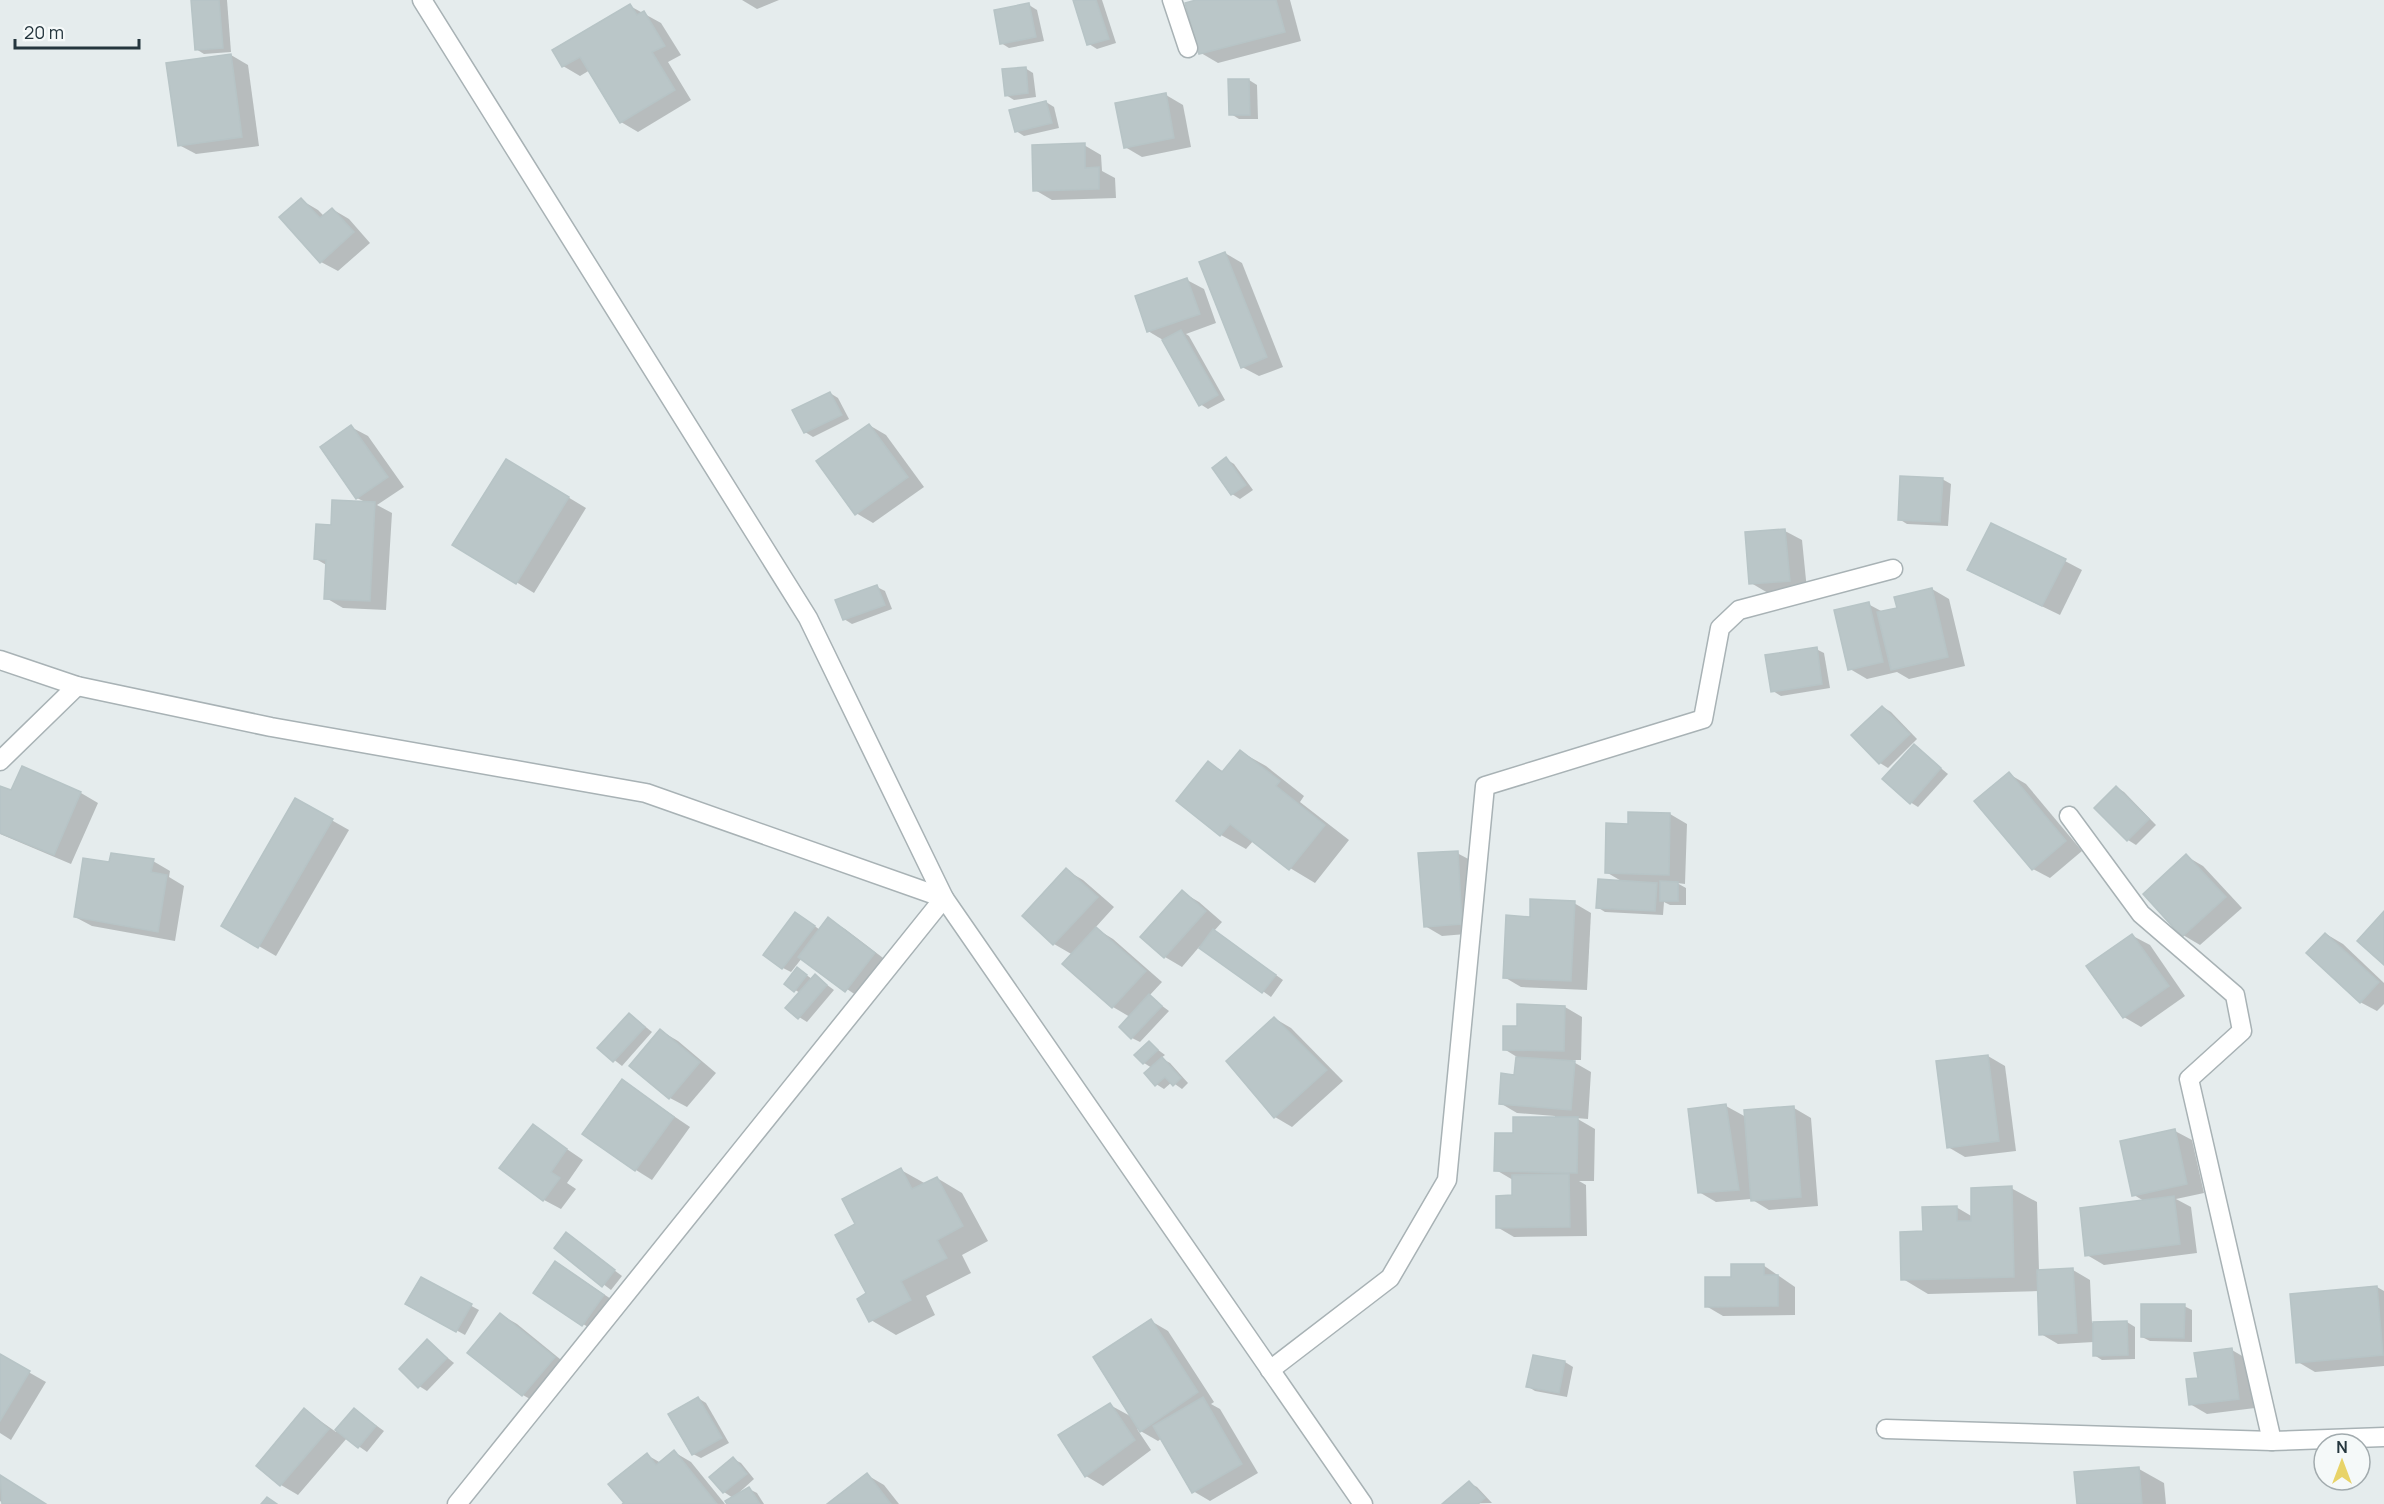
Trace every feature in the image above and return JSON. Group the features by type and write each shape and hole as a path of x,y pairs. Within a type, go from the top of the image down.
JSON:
{"street":[{"path":"422,0 808,618 944,898 1363,1504"},
{"path":"1172,0 1188,48"},
{"path":"1270,1370 1389,1278 1447,1180 1485,786 1703,719 1720,628 1739,610 1893,569"},
{"path":"0,660 77,686 271,727 646,793 944,898"},
{"path":"0,760 77,686"},
{"path":"2069,816 2141,914 2235,995 2242,1031 2189,1079 2272,1441"},
{"path":"458,1504 944,898"},
{"path":"1886,1429 2272,1441 2384,1437"}],"building":[{"path":"191,0 219,0 223,48 195,50"},
{"path":"1073,0 1096,0 1109,39 1087,45"},
{"path":"1196,0 1276,0 1285,32 1199,54 1185,3"},
{"path":"1029,3 1036,37 1000,44 994,10"},
{"path":"630,4 637,15 644,11 665,46 652,52 675,90 620,123 580,57 562,67 552,50"},
{"path":"231,54 242,137 178,146 166,63"},
{"path":"1026,67 1028,93 1005,96 1002,69"},
{"path":"1228,79 1249,79 1250,115 1229,115"},
{"path":"1166,93 1174,138 1124,148 1115,103"},
{"path":"1046,101 1052,123 1015,132 1009,110"},
{"path":"1085,143 1085,168 1099,167 1099,189 1033,191 1032,145"},
{"path":"301,198 320,218 332,208 354,232 320,263 279,217"},
{"path":"1225,252 1267,357 1241,368 1199,262"},
{"path":"1187,278 1200,314 1147,332 1135,296"},
{"path":"1181,330 1218,395 1199,406 1162,340"},
{"path":"830,392 842,415 804,433 792,410"},
{"path":"869,424 908,477 855,515 816,461"},
{"path":"351,425 388,477 356,499 320,447"},
{"path":"1226,457 1246,485 1231,495 1212,468"},
{"path":"506,459 569,497 516,584 452,545"},
{"path":"1900,476 1943,478 1940,522 1898,520"},
{"path":"332,500 375,502 370,601 324,599 326,560 314,559 316,524 331,525"},
{"path":"1991,523 2066,559 2042,606 1967,570"},
{"path":"1785,529 1790,581 1749,584 1745,532"},
{"path":"877,585 885,605 843,620 835,600"},
{"path":"1932,588 1948,657 1891,670 1877,612 1897,608 1894,597"},
{"path":"1869,602 1883,662 1848,670 1834,610"},
{"path":"1817,647 1822,684 1771,692 1765,655"},
{"path":"1882,706 1910,734 1879,764 1851,735"},
{"path":"1914,744 1941,768 1910,804 1882,779"},
{"path":"1240,750 1280,781 1276,786 1325,825 1289,870 1230,824 1220,836 1176,801 1208,761 1222,772"},
{"path":"22,766 81,792 54,855 0,833 0,786 11,790"},
{"path":"2009,772 2066,841 2032,870 1974,801"},
{"path":"2116,786 2149,819 2127,841 2094,808"},
{"path":"295,798 333,819 258,948 221,926"},
{"path":"1628,812 1670,813 1669,875 1605,873 1606,823 1628,824"},
{"path":"1458,851 1462,924 1424,927 1418,853"},
{"path":"111,853 154,859 151,872 167,875 158,932 74,917 83,858 109,862"},
{"path":"2186,854 2226,897 2182,937 2143,894"},
{"path":"1066,868 1098,897 1053,945 1022,916"},
{"path":"1598,879 1657,883 1655,911 1596,908"},
{"path":"1660,881 1678,882 1678,901 1660,901"},
{"path":"1182,890 1206,911 1164,958 1140,937"},
{"path":"1530,899 1575,901 1571,981 1503,978 1506,915 1530,917"},
{"path":"2384,911 2384,965 2357,941"},
{"path":"795,912 815,926 782,969 763,955"},
{"path":"828,917 875,953 845,992 798,957"},
{"path":"1096,927 1146,971 1112,1008 1062,964"},
{"path":"1213,929 1276,975 1262,993 1199,948"},
{"path":"2325,933 2379,982 2360,1003 2306,953"},
{"path":"2132,934 2169,986 2123,1018 2086,966"},
{"path":"797,967 807,975 794,992 784,984"},
{"path":"815,974 827,985 798,1019 785,1008"},
{"path":"1149,994 1162,1006 1131,1039 1119,1027"},
{"path":"1517,1004 1565,1006 1564,1051 1503,1050 1503,1026 1517,1026"},
{"path":"629,1013 645,1027 613,1062 597,1048"},
{"path":"1274,1017 1327,1070 1274,1118 1226,1061"},
{"path":"660,1029 700,1062 669,1099 629,1066"},
{"path":"1149,1041 1158,1050 1143,1064 1134,1055"},
{"path":"1988,1055 1999,1141 1947,1148 1936,1061"},
{"path":"1162,1057 1181,1078 1173,1086 1165,1077 1155,1086 1144,1073"},
{"path":"1516,1057 1575,1061 1571,1110 1499,1104 1501,1073 1514,1075"},
{"path":"622,1079 674,1117 635,1171 582,1134"},
{"path":"1726,1104 1739,1190 1698,1193 1688,1109"},
{"path":"1794,1106 1801,1197 1751,1201 1744,1110"},
{"path":"1513,1117 1578,1117 1577,1173 1494,1171 1495,1133 1513,1133"},
{"path":"533,1124 567,1149 551,1172 560,1178 543,1201 499,1168"},
{"path":"2175,1129 2187,1184 2132,1196 2120,1141"},
{"path":"901,1168 912,1189 937,1177 963,1226 937,1240 947,1258 901,1281 911,1300 869,1322 857,1299 866,1293 835,1235 855,1224 842,1199"},
{"path":"1569,1174 1570,1227 1496,1228 1496,1196 1512,1195 1512,1175"},
{"path":"2012,1186 2014,1277 1901,1280 1900,1232 1923,1231 1922,1207 1957,1206 1957,1221 1971,1221 1971,1188"},
{"path":"2174,1196 2180,1244 2085,1256 2080,1208"},
{"path":"566,1232 615,1270 602,1287 554,1248"},
{"path":"555,1261 604,1295 582,1326 533,1293"},
{"path":"1731,1264 1764,1264 1764,1275 1778,1275 1778,1306 1705,1307 1705,1277 1731,1277"},
{"path":"2073,1268 2077,1333 2039,1335 2037,1270"},
{"path":"421,1277 472,1304 456,1332 405,1304"},
{"path":"2377,1286 2383,1355 2296,1363 2290,1294"},
{"path":"2141,1304 2185,1304 2184,1338 2141,1337"},
{"path":"500,1313 555,1357 522,1396 467,1353"},
{"path":"1151,1319 1198,1392 1140,1432 1093,1357"},
{"path":"2127,1321 2128,1355 2093,1356 2093,1322"},
{"path":"427,1339 447,1358 418,1388 399,1369"},
{"path":"2232,1348 2239,1399 2189,1405 2186,1379 2198,1378 2194,1353"},
{"path":"0,1354 30,1371 0,1421"},
{"path":"1533,1355 1565,1361 1559,1393 1526,1387"},
{"path":"698,1397 722,1438 692,1455 668,1414"},
{"path":"1203,1397 1242,1464 1192,1493 1153,1426"},
{"path":"1110,1403 1135,1440 1085,1477 1058,1435"},
{"path":"304,1408 329,1429 280,1486 256,1466"},
{"path":"354,1408 376,1426 358,1448 335,1430"},
{"path":"674,1450 717,1504 622,1504 624,1503 608,1484 647,1453 656,1465"},
{"path":"733,1457 747,1474 723,1493 709,1477"},
{"path":"2139,1467 2142,1504 2077,1504 2074,1472"},
{"path":"867,1473 891,1504 827,1504"},
{"path":"0,1475 46,1504 2,1504"},
{"path":"1469,1481 1485,1498 1478,1504 1442,1504"},
{"path":"749,1487 760,1504 727,1504 725,1501"},
{"path":"267,1497 277,1504 261,1504"}]}
